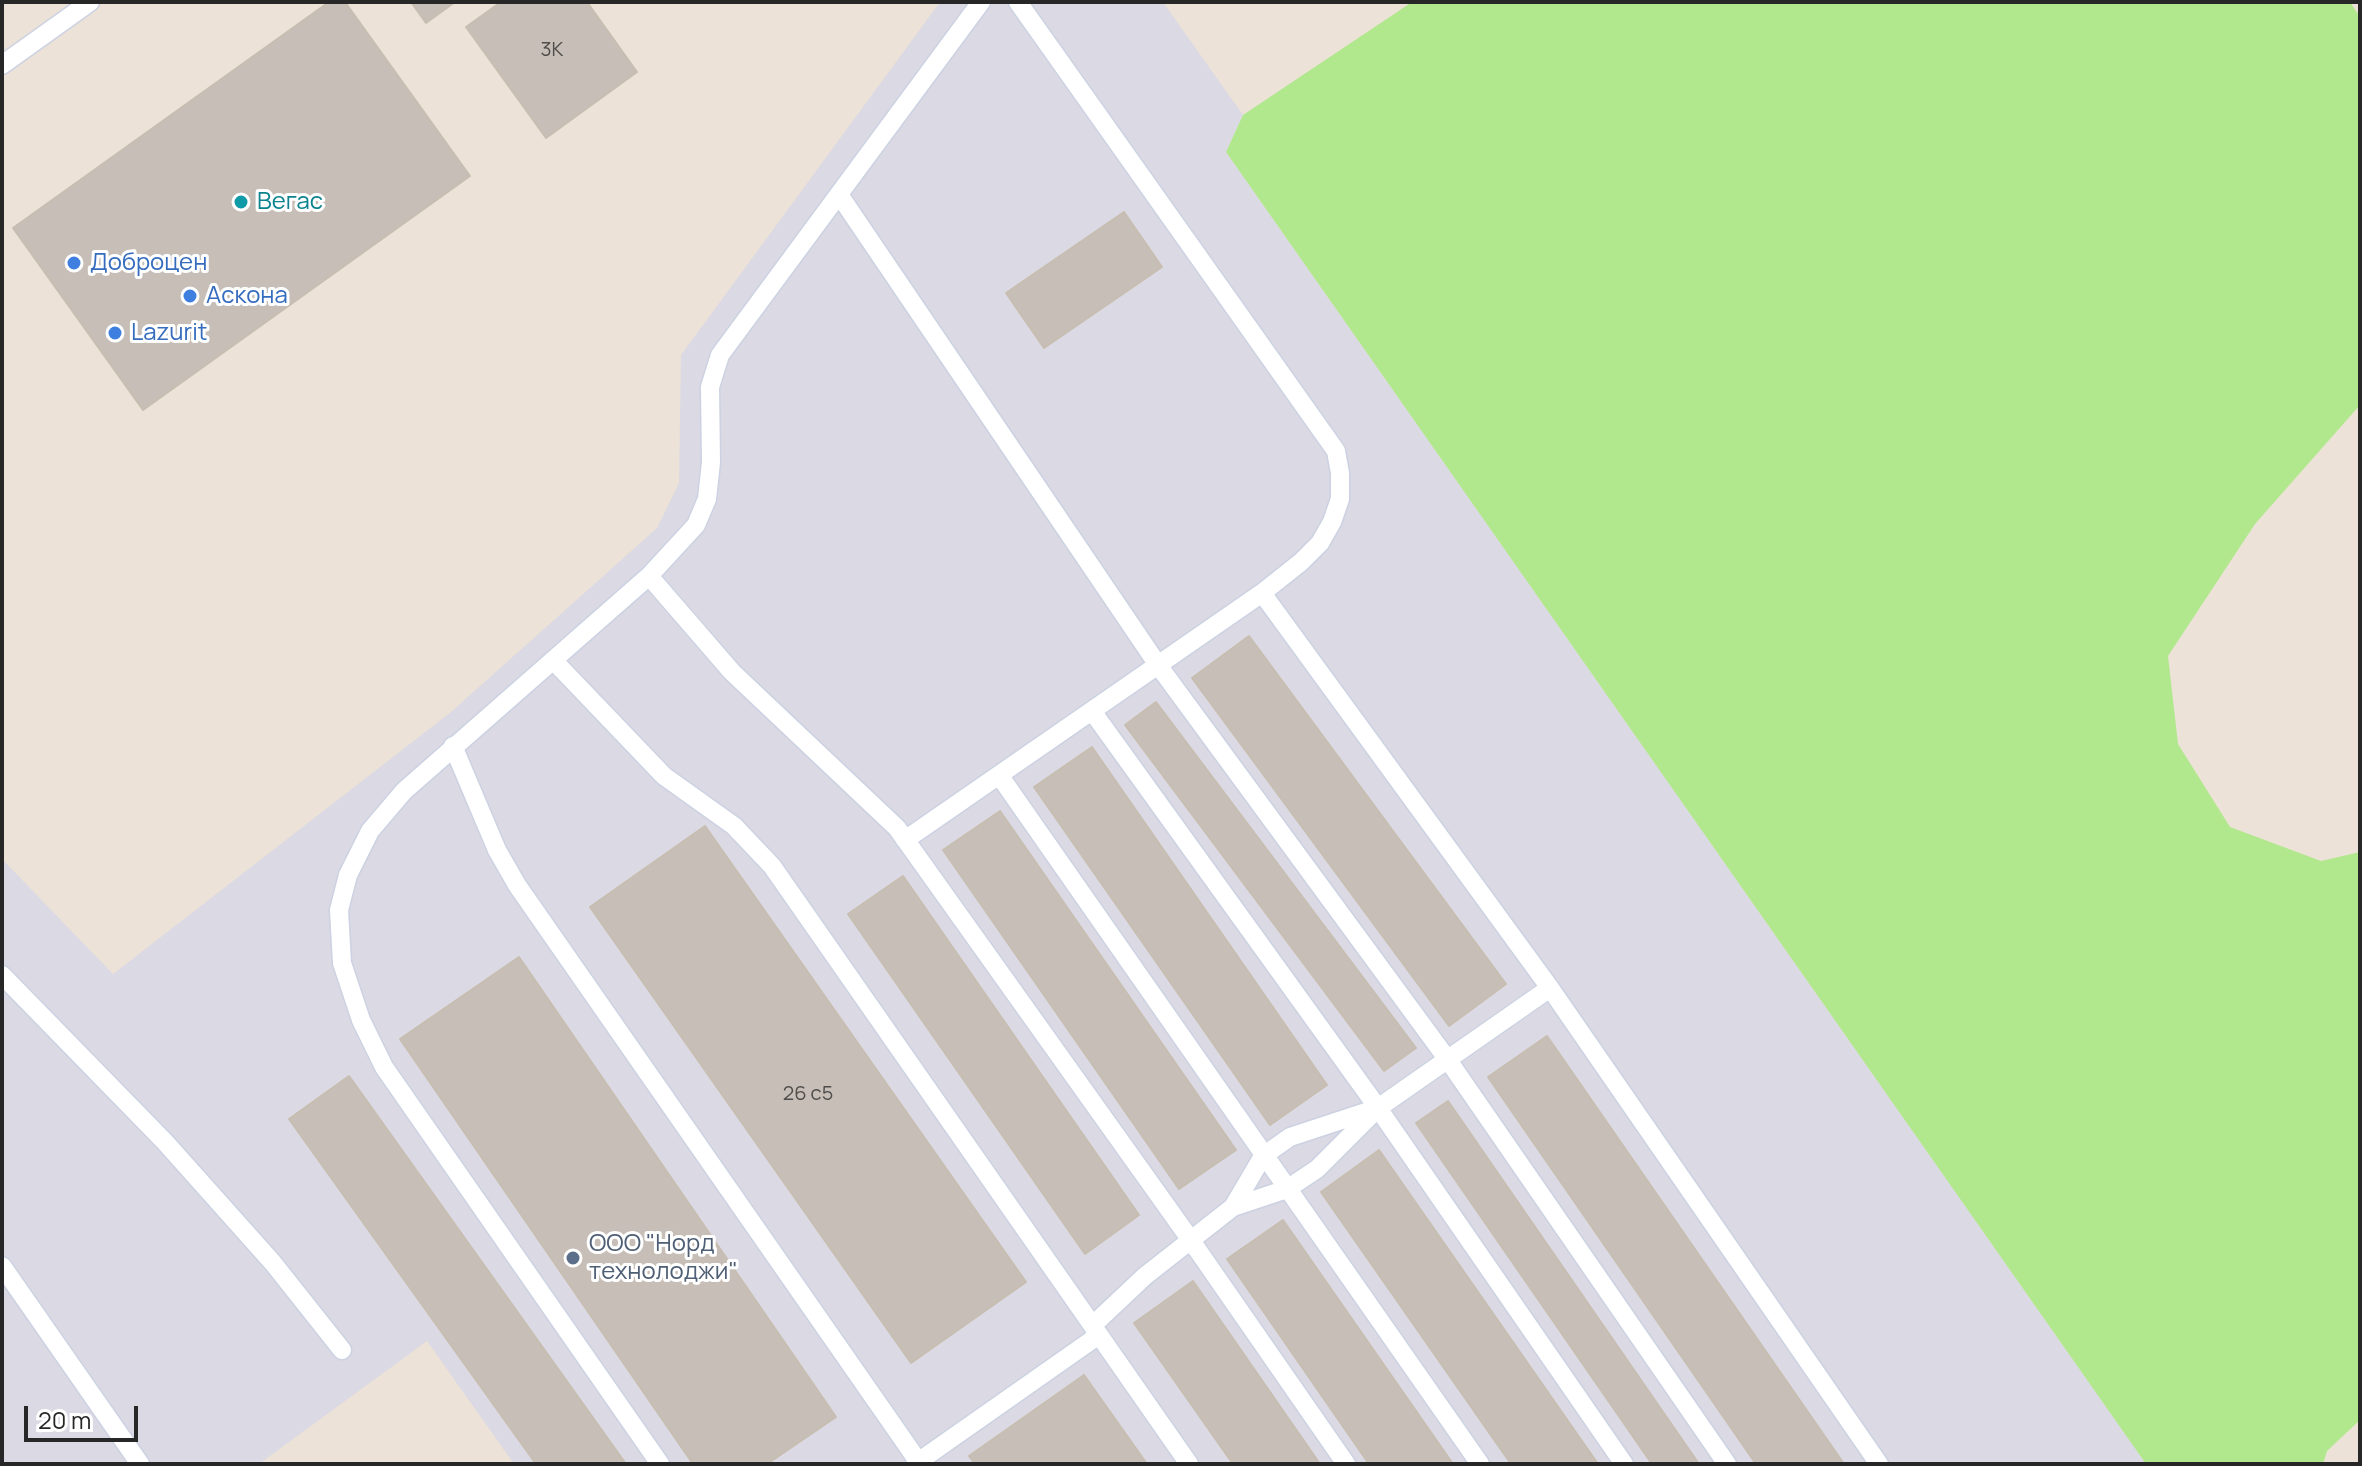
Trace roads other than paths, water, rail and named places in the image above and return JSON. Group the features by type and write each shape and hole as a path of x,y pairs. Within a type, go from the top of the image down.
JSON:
{"lane":[{"path":"2,65 90,2"},
{"path":"660,1464 384,1067 361,1020 342,963 339,910 348,875 370,831 404,791 649,576 696,525 707,499 711,462 710,387 720,355 981,2"},
{"path":"905,840 1262,593 1320,543 1340,499 1336,451 1018,2"},
{"path":"840,196 1158,665 1448,1060 1727,1464"},
{"path":"649,576 732,672 897,828 1346,1464"},
{"path":"1262,593 1550,988 1879,1464"},
{"path":"553,660 664,776 734,826 772,866 1189,1464"},
{"path":"1092,711 1378,1108 1624,1464"},
{"path":"453,746 497,850 517,885 918,1463 1096,1330 1145,1276 1190,1239 1233,1207 1287,1189 1317,1169 1378,1108 1550,988"},
{"path":"999,775 1480,1464"},
{"path":"2,975 165,1142 273,1263 342,1350"},
{"path":"1233,1207 1263,1156 1290,1137 1378,1108"},
{"path":"2,1266 140,1464"}],"place":[{"name":"Вегас","path":"241,202"},
{"name":"Доброцен","path":"74,263"},
{"name":"Аскона","path":"190,296"},
{"name":"Lazurit","path":"115,333"},
{"name":"ООО \"Норд технолоджи\"","path":"573,1258"}]}
